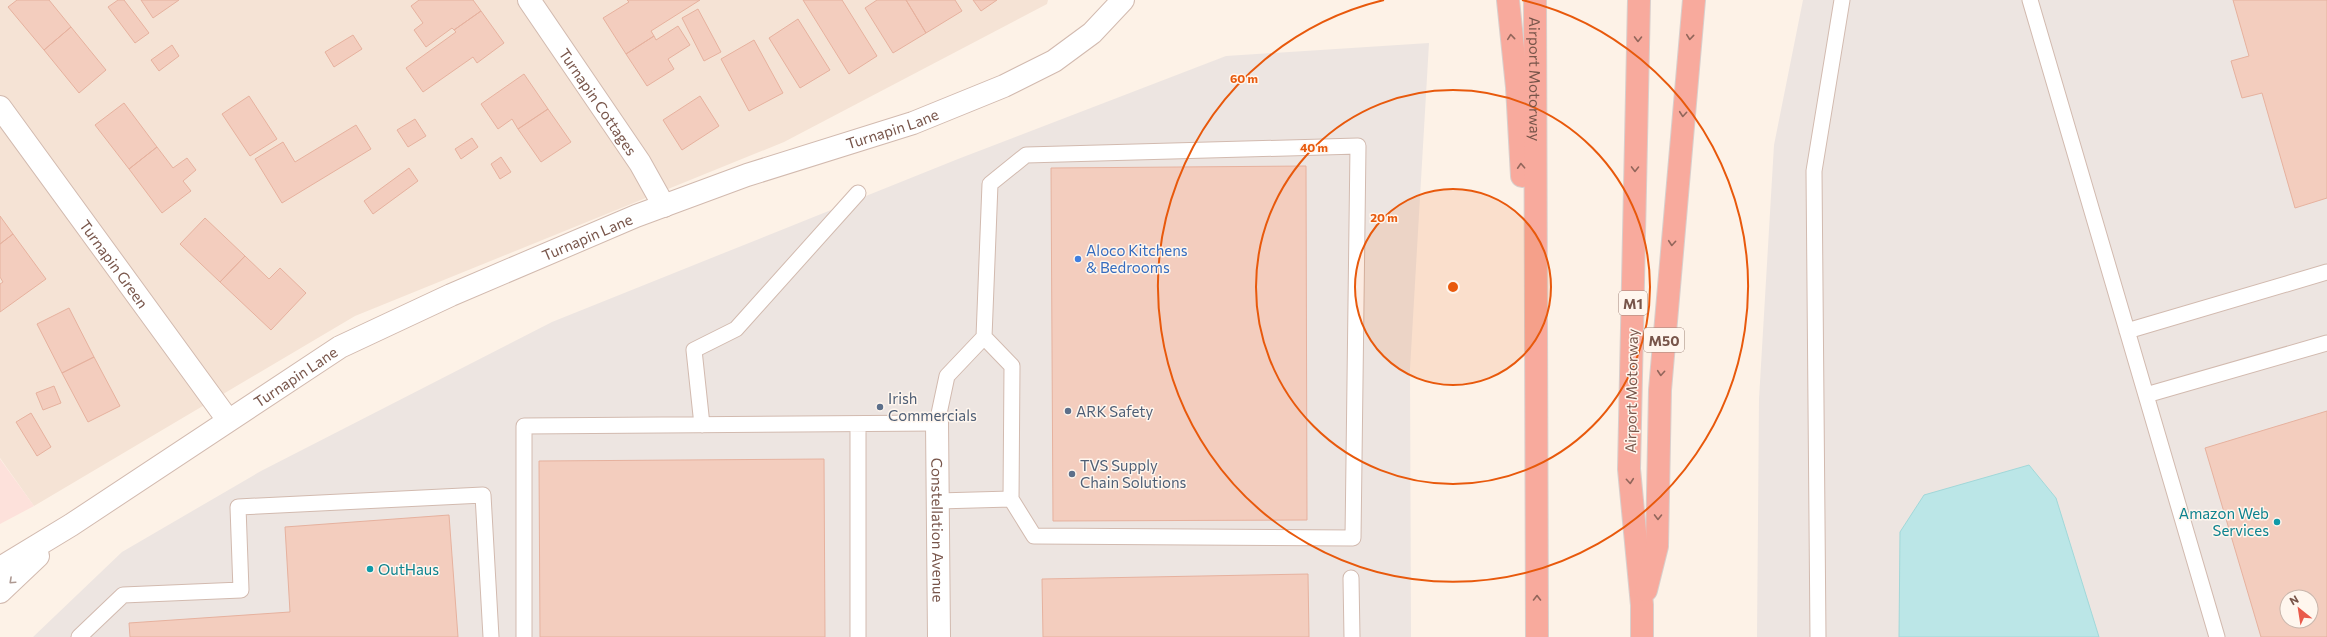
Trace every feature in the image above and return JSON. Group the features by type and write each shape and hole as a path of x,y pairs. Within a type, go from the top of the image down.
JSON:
{"highway":[{"path":"1508,0 1517,88 1537,457"},
{"name":"Airport Motorway","path":"1535,0 1537,457 1536,637"},
{"name":"Airport Motorway","path":"1639,0 1629,468 1642,605 1642,637"},
{"name":"M50","path":"1642,605 1657,546 1660,390 1694,0"}],"street":[{"name":"Turnapin Cottages","path":"530,0 640,163 664,206"},
{"name":"Turnapin Lane","path":"0,568 70,525 340,348 451,295 664,206 746,175 914,122 1004,86 1054,61 1092,33 1123,0"},
{"name":"Turnapin Green","path":"0,107 228,420"},
{"name":"Constellation Avenue","path":"937,423 939,637"},
{"name":"Turnapin Lane","path":"0,592 70,525"}],"lane":[{"path":"1818,637 1814,171 1842,0"},
{"path":"2030,0 2217,637"},
{"path":"524,637 524,426 937,423 947,376 984,337 990,184 1026,155 1358,146 1353,538 1034,536 1011,500 1012,366 984,337"},
{"path":"702,425 694,350 736,329 858,193"},
{"path":"2127,331 2327,272"},
{"path":"2146,395 2327,343"},
{"path":"858,424 858,637"},
{"path":"79,637 123,595 241,590 238,507 483,495 491,637"},
{"path":"938,501 1011,500"},
{"path":"1351,578 1352,637"}],"shaded area":[{"path":"0,0 1048,0 1047,4 784,142 355,316 34,506 0,458"},
{"name":"Amazon Web Services","path":"1803,0 2327,0 2327,637 1757,637 1759,399 1774,145"},
{"path":"1429,43 1410,369 1411,637 33,637 122,552 261,471 552,322 958,159 1226,56"},
{"path":"0,459 34,506 0,524"}],"water":[{"path":"2029,465 2056,498 2099,637 1899,637 1900,532 1924,495"}],"building":[{"path":"17,0 49,0 71,27 44,50 8,7"},
{"path":"118,0 124,0 149,33 135,43 108,7"},
{"path":"141,0 179,0 153,18"},
{"path":"419,0 473,0 481,11 454,30 452,28 426,47 414,30 423,23 411,6"},
{"path":"627,0 700,0 651,31 654,36 626,54 603,18 629,2"},
{"path":"803,0 842,0 877,56 849,74"},
{"path":"877,0 906,0 926,33 893,53 865,8"},
{"path":"906,0 955,0 962,11 926,33"},
{"path":"973,0 997,0 981,11"},
{"path":"2233,0 2327,0 2327,198 2295,208 2262,93 2242,98 2231,61 2249,56"},
{"path":"698,9 721,52 704,61 682,18"},
{"path":"481,11 504,43 477,63 473,57 423,92 406,68 456,32 454,30"},
{"path":"798,19 830,70 800,88 769,38"},
{"path":"678,26 690,45 668,59 674,69 647,86 626,54 654,36 656,40"},
{"path":"71,27 106,70 79,93 44,50"},
{"path":"353,35 362,49 334,67 325,52"},
{"path":"754,40 783,93 749,111 721,59"},
{"path":"172,45 179,56 159,71 151,60"},
{"path":"524,74 548,109 518,129 512,119 498,129 481,104"},
{"path":"249,96 277,139 250,156 222,114"},
{"path":"700,96 719,126 682,150 663,120"},
{"path":"124,103 157,147 129,169 95,125"},
{"path":"548,109 571,142 541,162 518,129"},
{"path":"415,119 426,136 408,147 397,130"},
{"path":"356,125 371,149 282,203 255,159 283,142 295,162"},
{"path":"472,138 478,147 461,159 455,149"},
{"path":"157,147 173,168 187,158 196,170 183,181 191,191 162,213 129,169"},
{"path":"501,157 511,172 500,179 491,164"},
{"path":"1306,166 1307,520 1053,521 1051,168"},
{"path":"409,168 418,181 373,214 364,201"},
{"path":"0,216 13,234 0,244"},
{"path":"205,218 245,256 220,282 180,244"},
{"path":"13,234 46,279 0,312 0,284 3,282 0,277 0,244"},
{"path":"245,256 269,279 280,268 306,293 271,330 220,282"},
{"path":"69,308 94,357 62,373 37,324"},
{"path":"94,357 120,406 88,422 62,373"},
{"path":"54,386 61,403 43,410 36,393"},
{"name":"Amazon Web Services","path":"2327,411 2327,637 2261,637 2205,448"},
{"path":"31,413 51,447 37,456 16,422"},
{"path":"824,459 825,637 540,637 539,461"},
{"name":"OutHaus","path":"449,515 458,637 130,637 129,623 290,612 285,527"},
{"path":"1308,574 1309,637 1043,637 1042,579"}],"place":[{"name":"Aloco Kitchens & Bedrooms","path":"1078,259"},
{"name":"Irish Commercials","path":"880,407"},
{"name":"ARK Safety","path":"1068,411"},
{"name":"TVS Supply Chain Solutions","path":"1072,474"},
{"name":"Amazon Web Services","path":"2277,522"},
{"name":"OutHaus","path":"370,569"}]}
